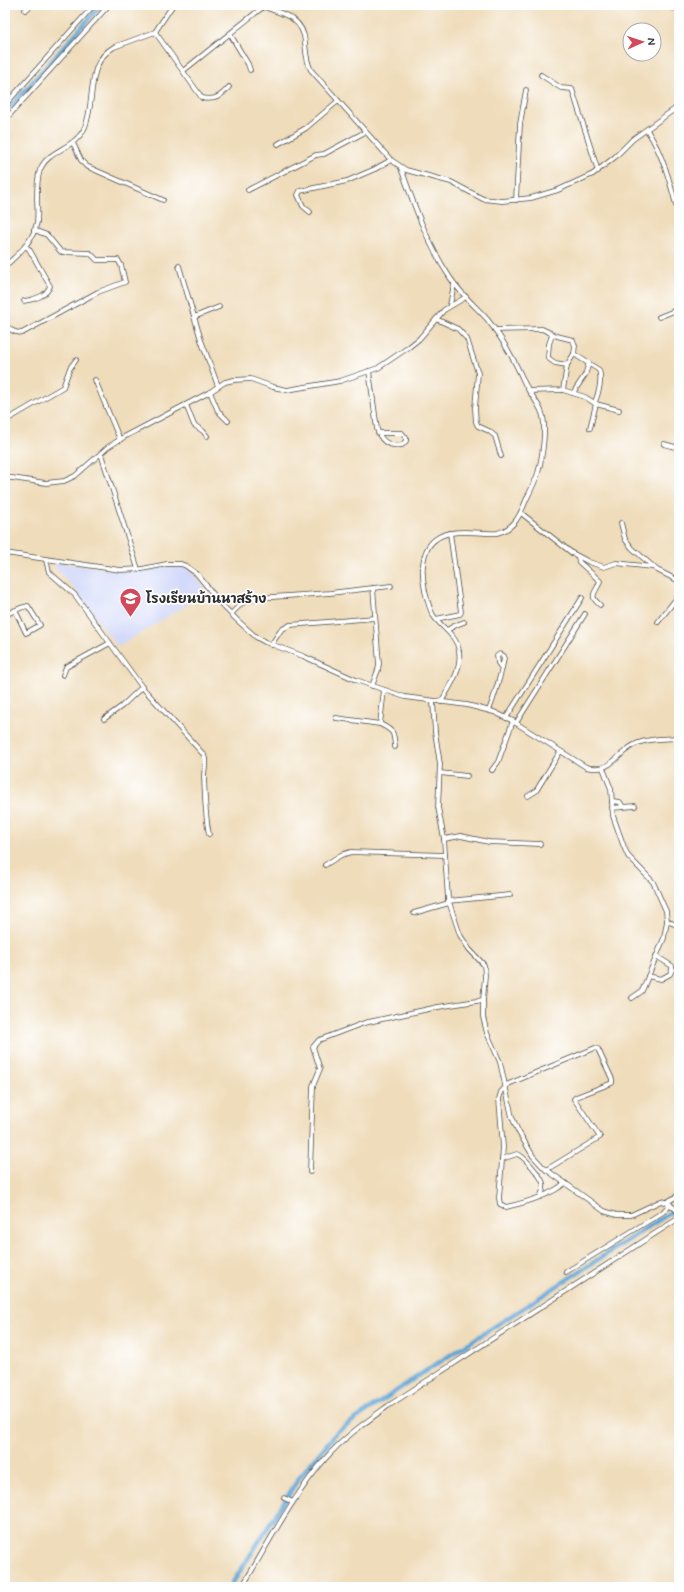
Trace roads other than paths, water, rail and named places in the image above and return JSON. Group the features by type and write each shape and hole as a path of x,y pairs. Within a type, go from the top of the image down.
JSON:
{"street":[{"path":"25,10 32,5"},
{"path":"5,105 94,5"},
{"path":"5,120 109,5"},
{"path":"5,266 25,246 37,222 38,182 40,169 47,159 73,143 81,136 88,120 94,76 97,63 100,58 108,50 114,47 155,32 173,5"},
{"path":"656,5 679,9"},
{"path":"183,71 230,34 261,6 279,11 291,17 301,27 305,40 308,64 311,70 391,160 401,168 410,172 451,182 483,200 494,201 516,200 542,196 569,186 598,171 633,139 679,106"},
{"path":"155,32 202,98 209,100 215,98 221,95 229,87"},
{"path":"230,34 250,70"},
{"path":"541,75 561,88 572,89 598,171"},
{"path":"516,200 520,124 526,90"},
{"path":"278,144 306,128 338,101"},
{"path":"647,130 655,142 665,166 679,216"},
{"path":"248,190 316,155 324,154 365,132"},
{"path":"73,143 81,160 86,166 163,200"},
{"path":"310,212 303,206 298,195 300,191 347,181 375,169 391,160"},
{"path":"401,168 420,218 440,261 454,283 495,330 513,357 529,391 543,415 544,431 538,473 520,513 511,527 503,532 450,533 440,537 429,546 422,562 422,572 430,609 436,619 447,630 458,646 459,665 454,680 441,702"},
{"path":"5,323 10,330 17,333 22,333 98,292 125,282 121,265 118,260 97,260 90,253 61,252 47,235 34,230"},
{"path":"24,301 35,299 48,290 50,286 29,249 25,246"},
{"path":"178,266 204,350 218,386"},
{"path":"450,305 454,283"},
{"path":"5,477 37,482 64,481 75,476 120,440 210,392 225,382 243,378 251,379 287,390 340,381 368,371 385,364 409,347 450,305 466,297"},
{"path":"194,317 219,307"},
{"path":"659,317 679,309"},
{"path":"436,319 458,329 466,339 478,373 475,408 476,422 478,426 489,431 495,436 501,456"},
{"path":"495,330 542,329 552,335 573,340 575,346 574,354 567,365 563,390"},
{"path":"552,335 549,344 548,358 555,363 567,365"},
{"path":"574,354 598,368 600,373 598,395 590,428"},
{"path":"5,421 63,386 70,368 76,360"},
{"path":"573,393 585,375 589,363"},
{"path":"368,371 378,433 382,440 388,444 402,444 406,441 402,433 378,433"},
{"path":"94,380 120,440"},
{"path":"529,391 563,390 595,403 619,410"},
{"path":"210,392 218,411 228,422"},
{"path":"186,405 194,425 203,431 207,436"},
{"path":"664,444 679,448"},
{"path":"101,454 138,569"},
{"path":"520,513 578,557 604,567 616,563 652,567"},
{"path":"621,523 623,533 628,544 652,567 679,581"},
{"path":"436,619 460,614 461,612 450,533"},
{"path":"5,554 120,570 138,569 167,564 181,564 197,574 231,614 256,637 271,645 303,656 336,672 372,686 409,698 468,705 489,710 514,722 586,767 594,769 603,768 638,743 678,738 679,744"},
{"path":"578,557 579,562 600,580 593,596 594,601 600,605"},
{"path":"46,560 49,572 75,595 142,687 205,757 206,809 209,834"},
{"path":"231,614 243,602 253,599 330,593 391,586"},
{"path":"372,686 379,664 373,588"},
{"path":"658,622 679,595"},
{"path":"506,718 582,598"},
{"path":"5,615 15,610 28,606 40,625 26,633 23,631 15,610"},
{"path":"492,770 498,762 514,722 585,614"},
{"path":"271,645 281,630 290,625 375,618"},
{"path":"447,630 464,622"},
{"path":"63,675 64,669 68,666 110,643"},
{"path":"489,710 502,669"},
{"path":"104,719 122,706 142,687"},
{"path":"380,724 384,690"},
{"path":"433,702 440,773 438,807 444,839 449,902 455,922 464,943 484,965 485,975 482,1010 484,1024 500,1062 512,1117 518,1131 533,1156 546,1170 604,1211 617,1216 631,1215 657,1202 670,1204 679,1212"},
{"path":"336,718 380,724 393,732 395,747"},
{"path":"528,796 536,791 560,752"},
{"path":"603,768 611,789 612,808 616,826 624,848 628,856 653,882 666,911 667,921 664,938 642,991 632,998"},
{"path":"440,773 467,776"},
{"path":"612,801 620,802 623,807"},
{"path":"612,808 635,806"},
{"path":"444,839 461,836 489,842 540,844"},
{"path":"325,865 341,855 351,852 445,855"},
{"path":"414,913 449,902 510,895"},
{"path":"667,921 679,926"},
{"path":"648,976 661,979 670,974 672,970 672,966 656,956"},
{"path":"310,1172 313,1086 320,1073 313,1047 314,1043 364,1023 438,1007 483,1000"},
{"path":"546,1170 600,1138 574,1100 576,1097 590,1093 612,1083 612,1079 598,1049 595,1048 506,1086 501,1092 499,1098 503,1147 499,1198 502,1206 510,1206 541,1195 565,1183"},
{"path":"679,1124 679,1132"},
{"path":"502,1159 520,1154 542,1179 543,1189 541,1195"},
{"path":"566,1272 663,1212 679,1195"},
{"path":"242,1587 291,1501 326,1458 351,1434 388,1406 679,1218"},
{"path":"284,1498 291,1501"}],"waterway":[{"path":"5,113 101,5"},
{"path":"230,1587 301,1475 338,1431 418,1376 679,1207"}],"place":[{"name":"โรงเรียนบ้านนาสร้าง","path":"130,618"}]}
